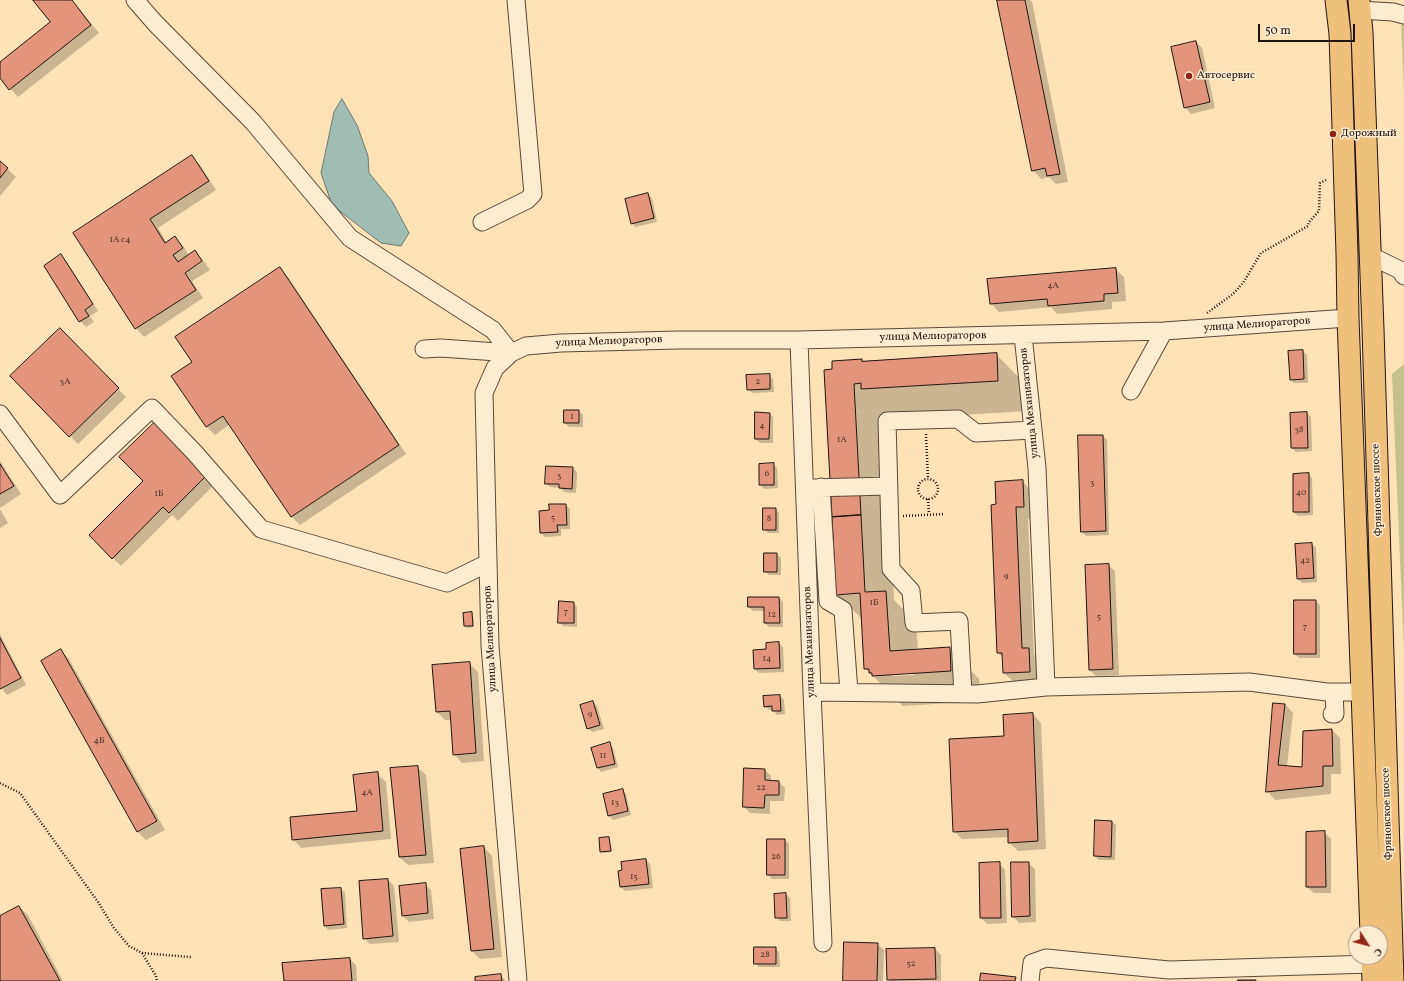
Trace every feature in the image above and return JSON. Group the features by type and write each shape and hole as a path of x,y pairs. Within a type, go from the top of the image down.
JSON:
{"main road":[{"name":"Фряновское шоссе","path":"1336,0 1340,41 1348,318 1371,925"},
{"name":"Фряновское шоссе","path":"1360,5 1371,256 1393,981"}],"street":[{"path":"135,0 155,23 254,122 350,238 493,330 511,353"},
{"path":"482,222 526,200 533,194 516,0"},
{"path":"1360,5 1404,15"},
{"path":"1371,256 1400,270 1404,276"},
{"name":"улица Мелиораторов","path":"518,981 490,646 484,393 495,368 511,353 526,346 561,343 678,340 800,340 1164,331 1348,318"},
{"path":"1131,391 1164,331"},
{"name":"улица Механизаторов","path":"1023,335 1037,468 1046,687"},
{"name":"улица Механизаторов","path":"800,340 813,488 812,692 823,943"},
{"path":"424,349 441,348 511,353"},
{"path":"0,414 60,495 152,408 196,453 261,528 447,583 488,563"},
{"path":"963,694 959,621 914,623 911,591 891,569 887,422 958,419 976,433 1033,430"},
{"path":"848,692 843,610 828,601 813,488 888,486"},
{"path":"812,692 977,694 1046,687 1249,682 1334,692 1362,692"},
{"path":"1332,714 1335,714 1334,692"},
{"path":"1030,981 1032,963 1046,958 1169,970 1372,967"}],"path":[{"path":"1198,329 1202,316 1233,294 1243,283 1261,253 1308,226 1309,222 1319,211 1320,183 1326,180"},
{"path":"925,420 928,479"},
{"path":"928,479 935,481 938,489 934,497 928,499 921,497 918,488 920,482 928,479"},
{"path":"928,499 929,514"},
{"path":"890,517 945,514"},
{"path":"0,783 20,793 98,902 114,928 129,946 142,953 191,958"},
{"path":"142,953 156,976 157,981"}],"shaded area":[{"path":"1401,20 1404,21 1404,92"},
{"path":"1404,364 1404,651 1392,374"}],"water":[{"path":"342,99 357,125 368,156 369,173 392,201 409,233 401,246 381,243 332,205 321,173 334,112"}],"building":[{"path":"33,0 72,0 91,25 9,90 0,78 0,62 50,22"},
{"path":"997,0 1025,0 1060,174 1047,176 1045,168 1032,171"},
{"path":"1196,41 1210,102 1184,108 1171,47"},
{"path":"192,155 209,181 150,219 165,243 175,236 183,248 173,255 178,262 195,250 202,261 185,273 196,290 135,329 73,233"},
{"path":"0,161 8,168 0,178"},
{"path":"648,193 654,218 631,224 625,199"},
{"path":"61,254 93,304 85,310 89,316 79,322 44,266"},
{"path":"280,267 399,445 291,517 223,416 206,427 171,376 192,362 175,337"},
{"path":"1116,268 1118,293 1104,294 1104,301 1048,306 1047,299 990,304 987,279"},
{"path":"60,328 119,388 69,437 10,376"},
{"path":"1303,350 1304,379 1290,380 1288,351"},
{"path":"997,353 998,381 861,389 861,383 854,384 861,515 832,517 824,370 832,369 832,361 862,359 862,361"},
{"path":"770,374 770,389 747,390 746,375"},
{"path":"564,410 579,410 579,423 564,423"},
{"path":"755,412 770,413 769,439 755,439"},
{"path":"1307,412 1308,448 1291,448 1290,413"},
{"path":"155,422 207,475 169,513 163,507 112,559 89,535 143,481 119,457"},
{"path":"1078,435 1103,435 1106,531 1081,532"},
{"path":"774,463 774,485 759,485 759,464"},
{"path":"0,464 14,486 0,494"},
{"path":"546,466 573,467 572,489 559,488 559,484 545,484"},
{"path":"1309,473 1309,512 1293,512 1293,474"},
{"path":"1023,480 1024,507 1016,507 1022,648 1029,648 1030,672 1003,673 1002,653 997,653 991,505 996,504 995,482"},
{"path":"549,504 566,504 567,525 557,525 558,532 540,533 539,511 549,510"},
{"path":"763,508 776,508 776,530 763,530"},
{"path":"861,515 865,592 886,591 890,651 950,647 951,671 872,676 872,673 869,673 869,669 864,669 860,593 836,595 832,517"},
{"path":"1312,543 1314,578 1297,579 1295,544"},
{"path":"764,553 777,553 777,572 764,572"},
{"path":"1109,564 1113,669 1089,670 1085,565"},
{"path":"748,597 779,597 780,623 764,623 764,607 748,607"},
{"path":"1294,600 1316,600 1316,654 1294,654"},
{"path":"559,601 574,602 574,623 558,623"},
{"path":"472,612 473,626 464,626 463,613"},
{"path":"0,638 21,678 0,689"},
{"path":"779,642 780,668 754,669 753,650 766,649 766,643"},
{"path":"61,649 157,821 137,832 41,661"},
{"path":"470,662 476,753 453,755 450,711 436,712 432,665"},
{"path":"780,695 781,711 772,711 772,706 764,707 763,696"},
{"path":"593,701 600,725 587,729 580,705"},
{"path":"1273,703 1285,704 1278,765 1302,767 1303,731 1332,729 1333,766 1323,766 1323,786 1266,792"},
{"path":"1033,713 1038,841 1008,843 1008,829 953,832 949,739 1004,736 1003,715"},
{"path":"610,742 615,764 597,768 591,748"},
{"path":"418,766 426,855 399,857 390,768"},
{"path":"744,768 765,769 765,780 779,781 779,795 765,795 764,808 743,807"},
{"path":"378,772 383,831 292,840 290,817 357,811 353,775"},
{"path":"623,789 628,811 608,816 603,794"},
{"path":"1095,820 1112,821 1111,857 1094,856"},
{"path":"1325,831 1326,887 1306,887 1306,832"},
{"path":"609,837 611,851 600,852 599,838"},
{"path":"767,839 785,839 785,875 767,875"},
{"path":"484,846 494,949 471,951 460,849"},
{"path":"646,859 649,884 620,887 618,871 622,870 621,862"},
{"path":"1000,862 1001,918 980,918 979,863"},
{"path":"1011,862 1029,862 1030,916 1012,917"},
{"path":"388,879 393,936 363,939 359,881"},
{"path":"426,883 428,913 402,916 399,886"},
{"path":"341,888 344,924 324,926 321,889"},
{"path":"786,893 787,918 775,918 774,894"},
{"path":"19,906 60,981 0,981 0,916"},
{"path":"844,942 878,943 877,981 843,981"},
{"path":"754,947 776,947 776,964 754,964"},
{"path":"935,948 936,979 887,980 886,949"},
{"path":"350,958 352,981 284,981 282,963"},
{"path":"981,973 1016,977 1015,981 980,981"},
{"path":"501,974 502,981 475,981 475,977"},
{"path":"1256,980 1256,981 1238,981"}],"place":[{"name":"Автосервис","path":"1189,76"},
{"name":"Дорожный","path":"1333,134"}]}
